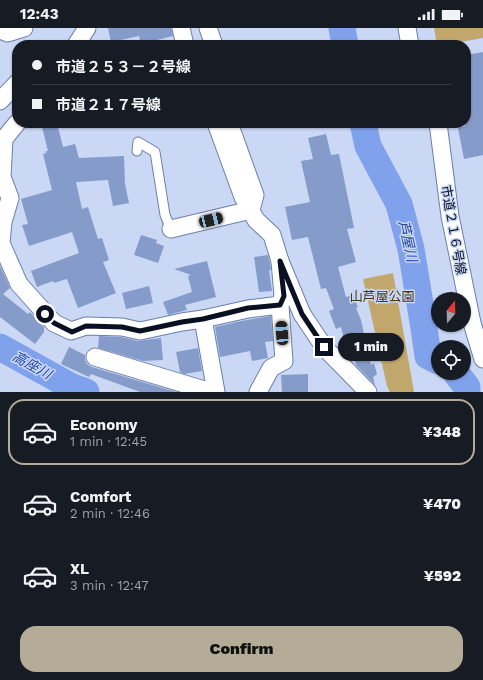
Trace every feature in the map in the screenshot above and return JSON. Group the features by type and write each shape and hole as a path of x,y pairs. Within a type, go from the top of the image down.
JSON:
{"street":[{"path":"0,30 8,33 24,28"},
{"path":"79,40 87,28"},
{"path":"182,28 184,40"},
{"path":"208,28 212,40"},
{"path":"407,28 409,40"},
{"path":"416,28 418,40"},
{"path":"0,80 12,82"},
{"path":"0,101 12,88"},
{"path":"13,128 4,139 2,177 10,198 3,222 1,243 19,284 54,323 72,332 86,326 122,327 140,331 203,319 248,308 280,305"},
{"path":"218,128 243,197 256,220 272,235 280,261 302,314 324,347 368,392"},
{"path":"231,128 255,195 251,210"},
{"name":"市道２１６号線","path":"439,128 450,216 472,323 483,359"},
{"path":"171,229 251,210"},
{"path":"258,392 271,368 284,361 280,305 284,296 280,261"},
{"path":"203,319 216,392"},
{"path":"96,357 210,392 130,368 96,357"}],"lane":[{"path":"137,151 138,142 155,152 165,216 171,229"}],"green space":[{"path":"434,28 483,28 483,38 471,40 436,40"},
{"name":"山芦屋公園","path":"393,273 414,392 390,392 387,386 363,279"}],"building":[{"path":"108,28 171,28 173,36 157,40 140,40 139,36 120,40 111,40"},
{"path":"483,52 483,155 464,159 458,128 471,128 471,54"},
{"path":"42,128 58,128 63,147 75,144 79,158 124,156 125,184 129,203 113,206 108,180 76,182 82,209 88,207 98,239 102,238 109,260 103,262 116,293 78,308 67,279 54,283 53,281 37,287 31,271 79,253 72,232 29,246 22,225 28,224 21,199 52,190 43,154 48,151"},
{"path":"326,134 331,155 339,154 354,228 347,229 356,262 338,267 346,297 353,295 358,307 356,308 361,320 371,365 374,363 377,374 373,377 375,385 356,365 353,350 347,351 341,327 336,329 329,311 334,309 326,288 321,289 308,237 292,240 285,207 310,202 301,161 313,159 308,138"},
{"path":"141,235 157,240 156,243 164,246 158,263 134,255"},
{"path":"268,255 271,270 269,270 272,291 259,292 254,257"},
{"path":"207,261 216,297 185,305 187,310 168,315 163,302 192,292 188,276 191,275 174,269"},
{"path":"0,266 10,288 3,294 28,314 30,312 44,327 44,332 35,344 0,317"},
{"path":"149,286 153,303 126,309 122,293"},
{"path":"271,316 273,341 265,342 268,358 252,361 250,351 220,357 215,327"},
{"path":"99,336 121,337 138,341 161,338 163,360 143,361 98,348"},
{"path":"69,347 85,355 87,364 92,367 176,392 140,392 91,374 89,377 61,364"},
{"path":"198,348 202,371 184,374 180,372 176,352"},
{"path":"308,374 308,392 282,392 281,375"}],"waterway":[{"name":"芦屋川","path":"342,28 344,40"},
{"name":"芦屋川","path":"364,128 368,146 399,204 411,249 428,356 431,358"},
{"name":"高座川","path":"0,347 72,387 86,392"},
{"name":"芦屋川","path":"462,380 467,387 467,392"}],"route":[{"path":"45,314 54,323 72,332 86,326 122,327 140,331 203,319 248,308 280,305 284,296 280,261 302,314 324,347"}]}
